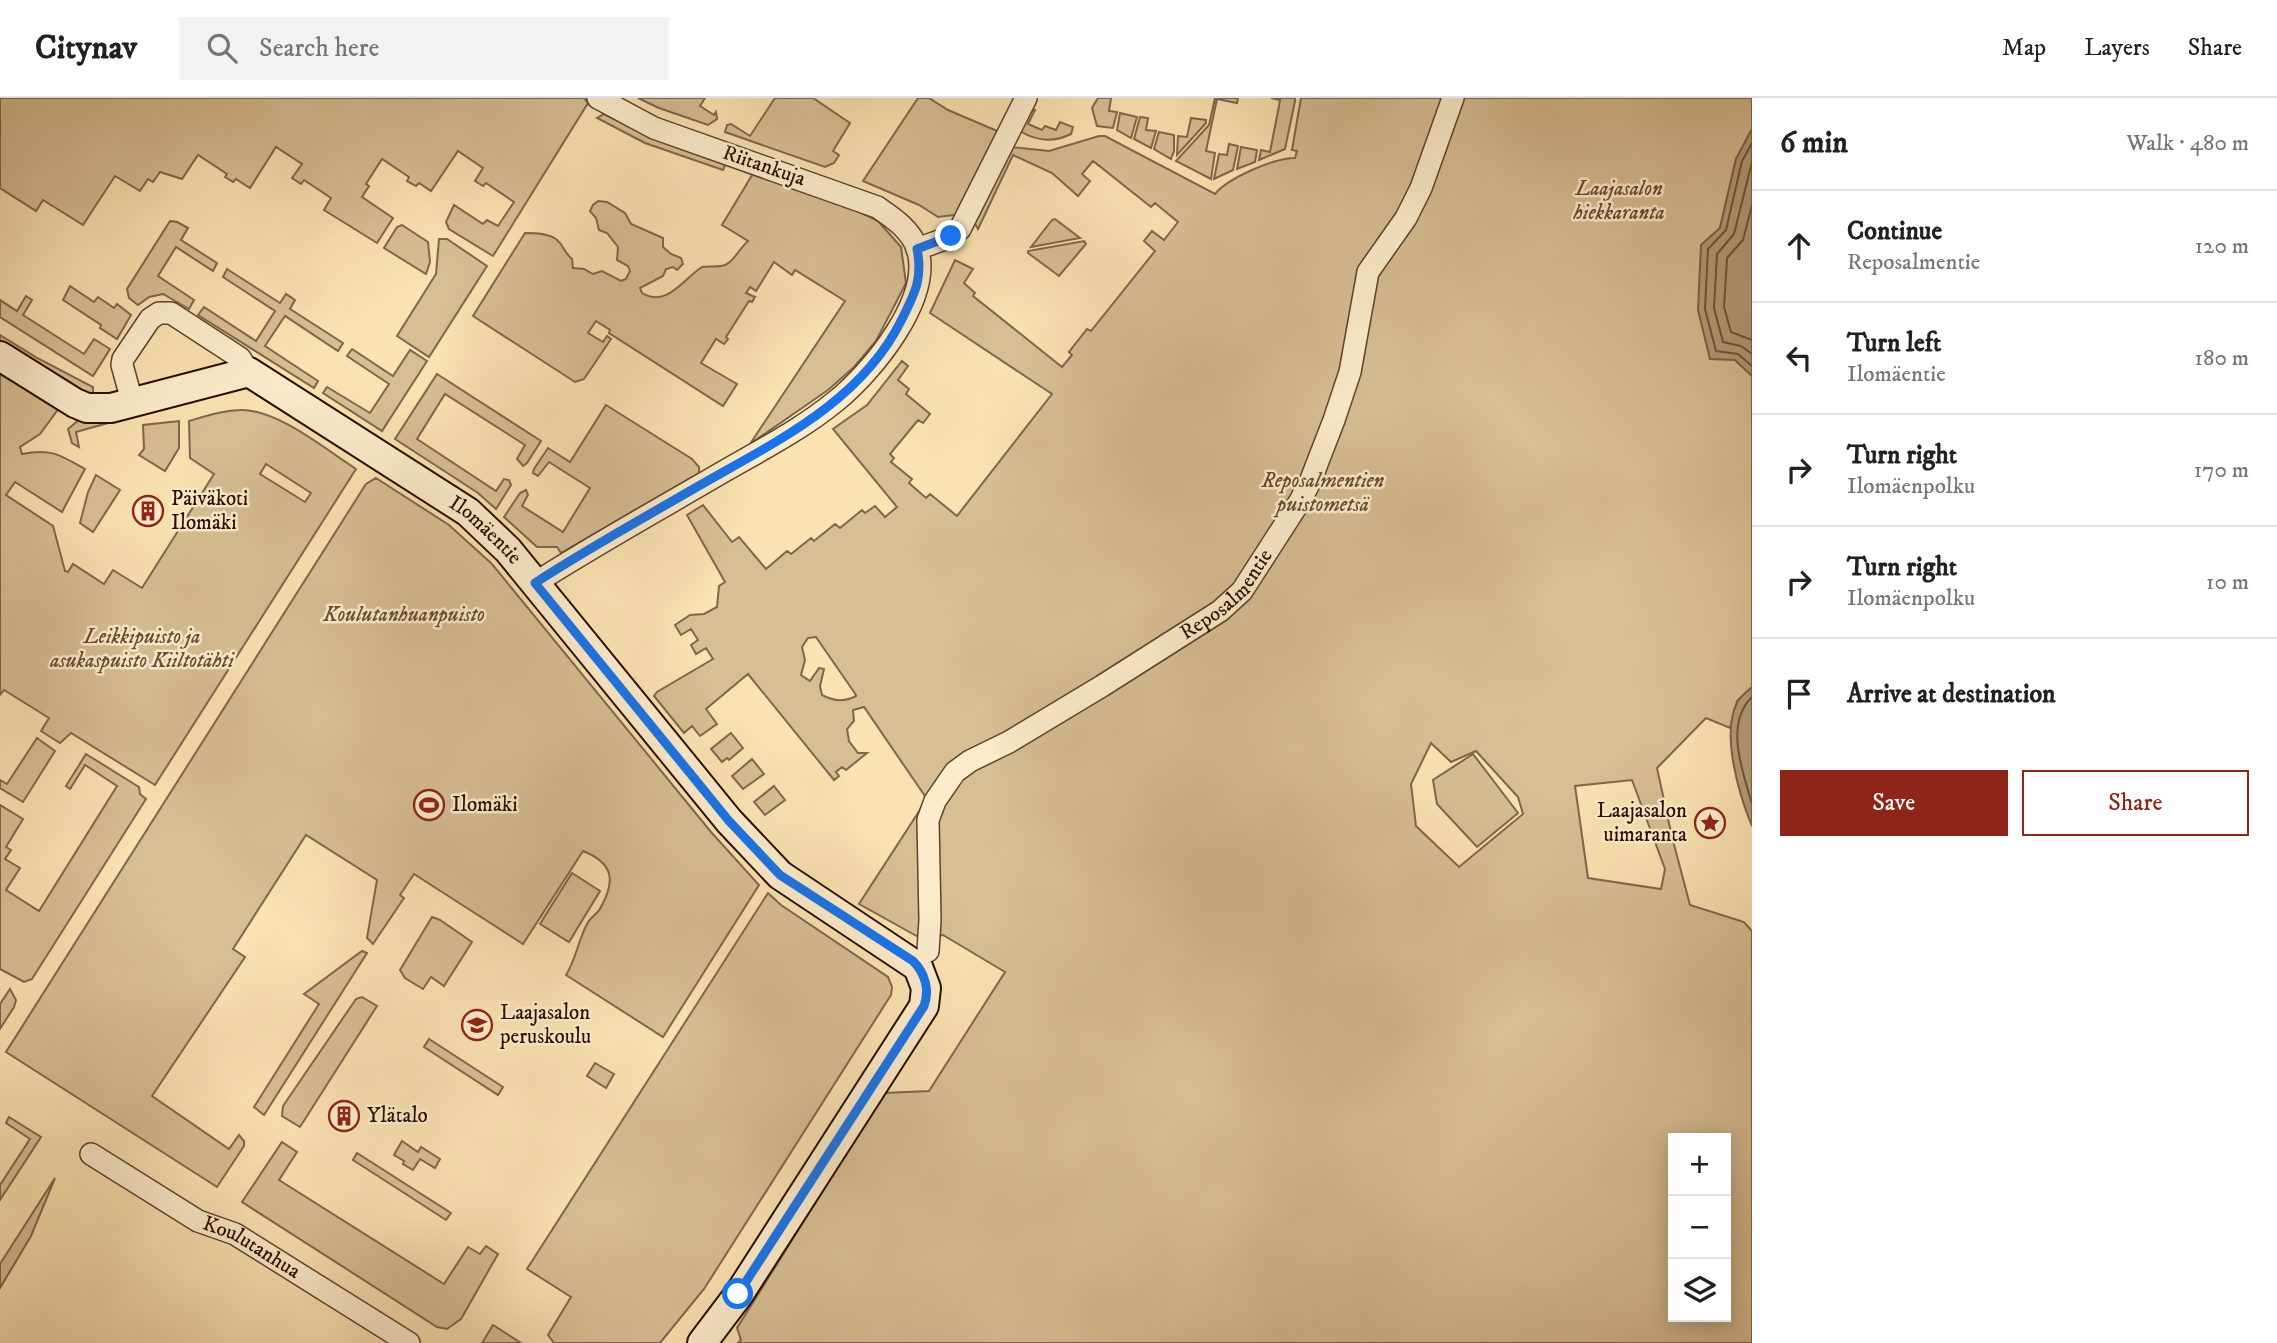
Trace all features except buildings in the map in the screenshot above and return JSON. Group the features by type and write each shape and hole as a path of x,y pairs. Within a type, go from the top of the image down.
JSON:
{"street":[{"name":"Riitankuja","path":"598,98 654,128 877,207 910,234 917,249"},
{"path":"535,583 795,431 838,400 878,357 896,332 912,301 920,277 917,249 945,239 960,229 1026,98"},
{"name":"Reposalmentie","path":"702,1343 738,1294 924,1006 926,988 923,959 930,920 928,820 935,801 955,772 970,761 1009,742 1102,686 1220,611 1242,591 1310,482 1350,372 1368,272 1406,218 1421,188 1453,98"},
{"name":"Ilomäentie","path":"132,401 122,365 124,359 150,319 159,313 171,313 240,358 249,372 468,512 508,550 729,821 780,875 923,959"},
{"path":"0,356 75,403 98,409 249,372"},
{"name":"Koulutanhua","path":"91,1154 198,1221 235,1234 409,1343"}],"green space":[{"path":"0,98 584,98 588,103 493,256 449,229 446,222 454,205 483,224 487,220 498,226 514,202 486,183 483,186 475,181 483,168 458,151 431,191 419,183 416,186 407,181 409,177 382,159 366,184 369,186 362,197 393,218 377,243 324,210 331,198 304,180 301,184 292,178 302,164 276,147 250,188 236,179 233,182 225,177 227,174 198,155 182,179 160,172 153,182 148,179 140,191 115,176 83,225 43,200 36,211 0,188"},
{"path":"638,98 705,98 700,106 714,115 716,112 717,119 708,125"},
{"path":"775,98 813,98 850,123 833,151 839,155 834,163 825,167 725,132 727,125 731,124 750,136"},
{"path":"918,98 929,98 948,110 1002,133 962,214 938,217 919,205 863,181"},
{"path":"1098,98 1111,98 1109,111 1117,112 1113,128 1097,126 1092,108"},
{"path":"1215,98 1238,98 1237,103 1217,99 1206,151 1215,153 1211,179 1176,161 1209,125"},
{"path":"1271,98 1295,98 1295,101 1285,149 1259,160 1261,150 1270,152 1279,106 1280,100"},
{"name":"Reposalmentien puistometsä","path":"1301,98 1752,98 1752,129 1736,159 1720,228 1701,246 1735,360 1752,376 1752,687 1737,701 1730,728 1706,718 1657,768 1690,905 1744,922 1752,931 1752,1343 738,1343 741,1340 737,1328 884,1093 929,1091 1005,972 943,935 922,939 859,904 927,799 864,707 853,710 854,721 847,729 849,741 858,753 867,753 846,770 842,767 836,772 839,776 834,780 748,674 706,709 717,724 700,736 692,726 684,733 654,696 713,659 706,648 696,654 691,645 698,640 691,629 681,635 675,625 690,615 704,614 717,607 719,586 725,582 687,515 703,505 732,542 739,537 766,569 787,551 791,554 811,538 814,541 835,524 840,528 862,510 865,513 875,506 885,517 897,507 833,429 867,405 902,361 908,366 898,380 909,389 906,394 930,414 923,423 918,420 890,454 894,458 891,462 912,479 909,483 926,498 930,494 957,516 1052,394 930,313 955,260 973,269 964,283 975,293 973,296 1062,367 1072,355 1069,352 1087,329 1091,331 1155,251 1144,241 1152,231 1164,240 1178,222 1155,203 1151,207 1093,161 1082,174 1090,181 1078,196 1052,173 1013,155 978,229 974,222 1010,147 1049,151 1105,136 1215,194 1252,170 1275,161 1295,158 1297,151 1292,150","holes":["816,637 856,695 856,696 839,700 822,695 820,686 824,669 819,668 810,681 801,675 805,660 802,647 808,638","1431,743 1451,762 1476,751 1518,797 1523,814 1459,867 1416,826 1411,784","1632,780 1665,869 1661,889 1588,878 1575,786"]},
{"path":"1031,109 1035,110 1028,124 1042,130 1045,126 1056,130 1060,122 1073,127 1071,134 1045,140 1020,131"},
{"path":"1120,113 1137,117 1131,138 1117,130"},
{"path":"604,114 647,135 726,163 723,170 645,143 597,118"},
{"path":"1140,117 1148,118 1146,130 1156,131 1151,148 1134,139"},
{"path":"1191,118 1206,120 1206,123 1177,155 1178,136 1187,137"},
{"path":"1159,132 1174,135 1171,159 1154,149"},
{"path":"1229,144 1238,146 1233,170 1214,179 1219,154 1227,155"},
{"path":"1241,147 1257,150 1255,162 1237,169"},
{"path":"754,172 849,207 878,221 901,247 906,283 876,341 854,367 828,390 750,444 845,301 795,270 792,275 774,262 756,291 750,287 746,293 755,297 752,302 749,301 726,337 728,339 724,344 716,339 701,363 737,384 723,406 609,333 610,330 596,321 588,333 603,342 607,336 611,339 584,379 575,382 473,316 525,233 555,238 572,259 573,268 584,269 593,274 602,271 621,281 626,279 630,271 628,266 617,260 618,247 607,233 599,230 596,218 590,211 598,201 607,202 625,213 631,224 663,238 663,247 681,258 683,264 677,270 673,267 666,269 663,276 640,288 642,293 651,297 667,295 702,267 725,265 748,241 722,225"},
{"path":"1055,219 1080,238 1031,247 1052,220"},
{"path":"170,221 188,228 181,240 217,263 213,271 176,247 158,276 194,300 189,309 163,294 149,297 138,305 129,298 127,289"},
{"path":"402,225 428,242 430,262 426,274 384,248 397,227"},
{"path":"439,239 447,239 487,266 429,357 397,336 436,274"},
{"path":"1084,241 1086,244 1059,276 1028,253 1028,251"},
{"path":"227,269 280,303 286,294 295,300 290,309 343,343 338,351 285,316 265,346 318,381 314,388 198,315 204,307 256,341 275,311 223,277"},
{"path":"70,286 94,302 98,297 114,308 117,304 131,315 117,339 63,300"},
{"path":"26,296 32,300 23,315 84,354 94,339 110,349 93,376 0,317 0,300 17,311"},
{"path":"0,335 93,387 93,398 0,346"},
{"path":"352,349 393,376 410,350 427,361 382,431 323,393 327,387 370,413 389,384 347,356"},
{"name":"Leikkipuisto ja asukaspuisto Kiiltotähti","path":"0,374 59,408 40,434 20,447 22,454 48,452 85,469 62,512 15,482 6,495 53,526 65,571 68,572 73,564 104,584 113,570 142,588 214,474 190,458 189,421 242,410 271,416 301,432 356,469 155,785 71,733 60,743 41,731 49,718 4,690 0,695","holes":["266,464 311,493 305,502 260,474"]},
{"path":"437,374 541,441 523,466 517,459 525,445 445,394 417,439 496,491 504,479 509,480 511,485 496,509 478,493 395,439"},
{"path":"606,405 692,459 699,467 699,473 561,553 557,547 537,547 504,517 520,493 526,490 528,495 522,506 563,532 590,488 549,462 538,476 533,473 534,469 548,448 570,462"},
{"path":"124,411 126,418 76,432 79,447 72,443 68,429 81,418"},
{"path":"179,421 179,448 165,471 139,455 144,449 143,425"},
{"path":"96,475 120,490 93,532 80,523 88,492"},
{"name":"Koulutanhuanpuisto","path":"376,478 449,525 492,564 711,832 759,885 663,1037 566,975 587,924 600,909 609,889 609,873 601,861 593,856 583,851 523,944 414,874 400,895 404,898 373,944 367,938 377,880 306,835 233,949 245,957 152,1096 229,1149 239,1135 244,1141 244,1146 217,1187 6,1052 366,484"},
{"path":"731,733 743,748 729,760 727,758 722,762 711,749"},
{"path":"37,738 55,751 23,802 0,788 0,780 7,784"},
{"path":"86,754 139,787 140,794 146,799 32,979 24,982 0,969 0,805 23,819 6,847 11,850 5,859 20,868 6,890 39,911 117,786 85,765 70,789 66,786"},
{"path":"1473,754 1518,813 1477,847 1437,804 1433,780"},
{"path":"752,759 764,774 743,789 732,776"},
{"path":"774,786 785,800 765,815 754,802"},
{"path":"572,873 600,891 569,942 540,924"},
{"path":"768,893 781,905 888,977 892,987 891,995 704,1289 660,1343 554,1343 548,1335 571,1297 527,1269"},
{"path":"432,917 472,942 444,986 431,977 423,989 405,978 400,970"},
{"path":"362,951 367,953 264,1115 254,1107 319,1004 304,994"},
{"path":"10,989 16,1000 0,1029 0,1004"},
{"path":"362,997 377,1006 300,1127 282,1116 283,1106 356,999"},
{"path":"429,1039 503,1087 498,1095 424,1047"},
{"path":"595,1063 614,1074 606,1088 587,1076"},
{"path":"9,1117 41,1137 0,1200 0,1185 30,1139 6,1123"},
{"path":"402,1141 418,1152 421,1147 440,1159 435,1168 420,1159 413,1170 403,1164 404,1161 394,1155"},
{"path":"282,1142 297,1152 279,1180 444,1284 468,1247 480,1254 486,1246 498,1254 461,1319 447,1329 437,1327 242,1202"},
{"path":"357,1153 451,1213 446,1220 353,1160"},
{"path":"55,1178 31,1236 0,1288 0,1264"},
{"path":"493,1325 521,1343 482,1343"}],"water":[{"path":"1752,129 1752,376 1735,360 1710,359 1698,310 1701,245 1720,228 1736,159"},
{"path":"1752,687 1752,826 1737,782 1731,731 1738,701"}],"place":[{"name":"Päiväkoti Ilomäki","path":"148,511"},
{"name":"Ilomäki","path":"429,805"},
{"name":"Laajasalon uimaranta","path":"1710,823"},
{"name":"Laajasalon peruskoulu","path":"477,1025"},
{"name":"Ylätalo","path":"344,1116"}],"route":[{"path":"738,1294 924,1006 927,998 925,979 913,961 780,875 758,853 535,583 795,431 838,400 855,385 896,332 912,301 920,277 917,249 951,236"}],"park label":[{"name":"Laajasalon hiekkaranta","path":"1619,201"}]}
